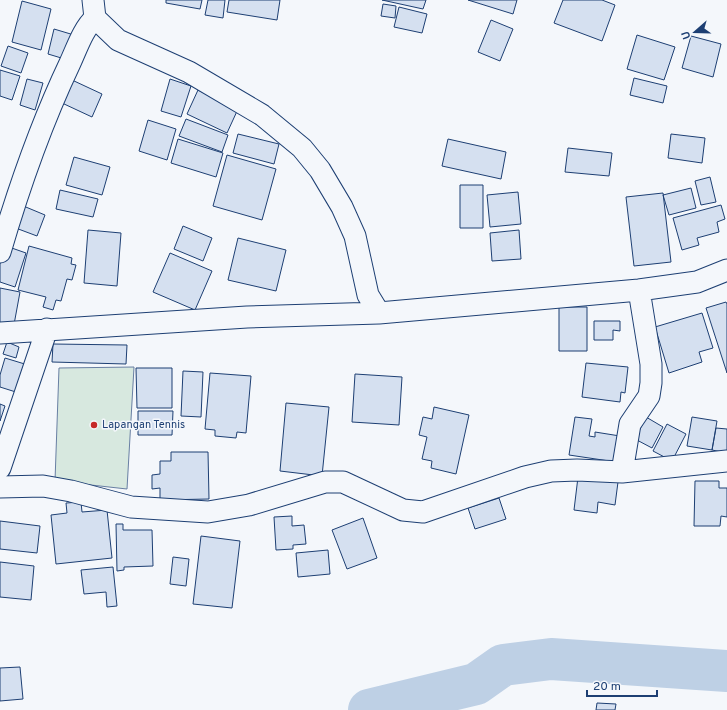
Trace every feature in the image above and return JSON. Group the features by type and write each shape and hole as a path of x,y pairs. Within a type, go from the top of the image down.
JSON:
{"street":[{"path":"0,252 19,187 38,135 94,9"},
{"path":"94,9 118,40 189,72 262,115 302,148 320,170 342,207 355,236 368,295 379,313"},
{"path":"0,333 247,316 379,313 638,290 697,282 727,270"},
{"path":"622,472 630,424 649,396 651,383 651,364 638,290"},
{"path":"0,468 48,329"},
{"path":"0,487 44,486 71,491 131,507 208,512 249,505 325,482 343,482 404,510 423,512 525,477 551,471 577,470 622,472 727,461"}],"shaded area":[{"name":"Lapangan Tennis","path":"134,367 127,489 55,481 59,368"}],"building":[{"path":"166,0 202,0 200,9 166,3"},
{"path":"208,0 225,0 223,18 205,15"},
{"path":"229,0 280,0 277,20 227,12"},
{"path":"382,0 426,0 423,9"},
{"path":"468,0 517,0 513,14"},
{"path":"563,0 602,0 615,5 602,41 554,23"},
{"path":"22,1 51,9 41,50 12,42"},
{"path":"383,4 396,6 395,18 381,16"},
{"path":"399,7 427,14 422,33 394,27"},
{"path":"491,20 513,29 500,61 478,52"},
{"path":"54,29 74,35 68,60 48,54"},
{"path":"637,35 675,47 664,80 627,69"},
{"path":"691,36 721,44 713,77 682,68"},
{"path":"8,46 28,53 21,73 1,66"},
{"path":"0,70 20,76 12,100 0,96"},
{"path":"634,78 667,86 663,103 630,95"},
{"path":"27,79 43,83 35,110 20,105"},
{"path":"170,79 191,86 181,117 161,111"},
{"path":"72,80 102,94 92,117 62,103"},
{"path":"198,90 238,109 227,133 187,114"},
{"path":"186,119 228,135 222,152 179,136"},
{"path":"148,120 176,129 167,160 139,151"},
{"path":"238,134 279,144 274,164 233,153"},
{"path":"671,134 705,138 702,163 668,158"},
{"path":"178,139 223,153 216,177 171,163"},
{"path":"448,139 506,152 501,179 442,166"},
{"path":"568,148 612,153 609,176 565,172"},
{"path":"227,155 276,169 262,220 213,206"},
{"path":"74,157 110,167 102,195 66,185"},
{"path":"710,177 716,202 701,205 695,181"},
{"path":"460,185 483,185 483,228 460,228"},
{"path":"691,188 696,208 669,215 663,195"},
{"path":"60,190 98,199 93,217 56,209"},
{"path":"518,192 521,224 490,227 487,195"},
{"path":"663,193 671,262 634,266 626,197"},
{"path":"21,205 45,215 37,236 13,227"},
{"path":"721,205 725,219 717,222 719,232 697,238 699,245 682,250 673,218"},
{"path":"183,226 212,238 203,261 174,249"},
{"path":"88,230 121,233 117,286 84,283"},
{"path":"519,230 521,259 492,261 490,233"},
{"path":"238,238 286,250 276,291 228,280"},
{"path":"6,246 26,253 15,287 0,282 0,264"},
{"path":"29,246 72,258 71,264 76,265 72,280 67,279 61,301 56,300 53,310 43,307 46,297 18,290"},
{"path":"170,253 212,271 195,310 153,292"},
{"path":"0,288 20,292 13,330 0,327"},
{"path":"726,302 727,304 727,373 706,308"},
{"path":"559,307 587,307 587,351 559,351"},
{"path":"702,313 713,348 699,352 702,362 669,373 655,327"},
{"path":"594,321 620,321 620,331 613,330 613,340 594,340"},
{"path":"7,342 19,347 16,358 3,354"},
{"path":"53,344 127,345 126,364 52,362"},
{"path":"5,358 28,365 19,393 0,387 0,375"},
{"path":"586,363 628,367 625,393 621,392 620,402 582,397"},
{"path":"136,368 172,368 172,408 137,408"},
{"path":"183,371 203,372 201,417 181,416"},
{"path":"210,373 251,376 246,433 237,432 236,438 215,436 215,430 205,429"},
{"path":"355,374 402,377 399,425 352,422"},
{"path":"286,403 329,407 322,476 280,471"},
{"path":"0,404 5,406 0,421"},
{"path":"434,407 469,415 456,474 431,468 432,461 422,459 427,437 419,435 423,417 432,419"},
{"path":"138,411 173,411 172,435 138,435"},
{"path":"575,417 592,419 589,436 595,437 595,432 620,436 616,462 569,455"},
{"path":"646,417 663,427 652,448 635,439"},
{"path":"692,417 717,421 712,450 687,446"},
{"path":"667,424 686,434 672,461 653,451"},
{"path":"716,428 727,429 727,453 712,450"},
{"path":"171,452 208,452 209,499 160,500 160,488 152,489 152,475 160,474 160,461 171,461"},
{"path":"578,477 618,482 615,505 598,502 597,513 574,510"},
{"path":"695,481 719,481 719,488 727,488 727,517 721,516 720,526 694,526"},
{"path":"499,498 506,519 475,529 468,508"},
{"path":"81,502 82,512 107,510 112,558 56,564 51,515 67,513 66,503"},
{"path":"292,516 292,526 304,525 306,544 293,545 293,549 276,550 274,517"},
{"path":"363,518 377,558 347,569 332,530"},
{"path":"0,521 40,526 37,553 0,549"},
{"path":"116,524 123,524 123,530 152,530 153,566 124,567 124,570 117,571"},
{"path":"201,536 240,541 232,608 193,604"},
{"path":"328,550 330,574 298,577 296,553"},
{"path":"173,557 189,559 186,586 170,584"},
{"path":"0,562 34,566 31,600 0,597"},
{"path":"113,567 117,606 107,607 106,592 84,594 81,570"},
{"path":"20,667 23,699 0,701 0,668"},
{"path":"597,703 616,704 615,710 596,710"}],"waterway":[{"path":"369,710 476,684 503,665 551,659 727,671"}],"place":[{"name":"Lapangan Tennis","path":"94,425"}]}
